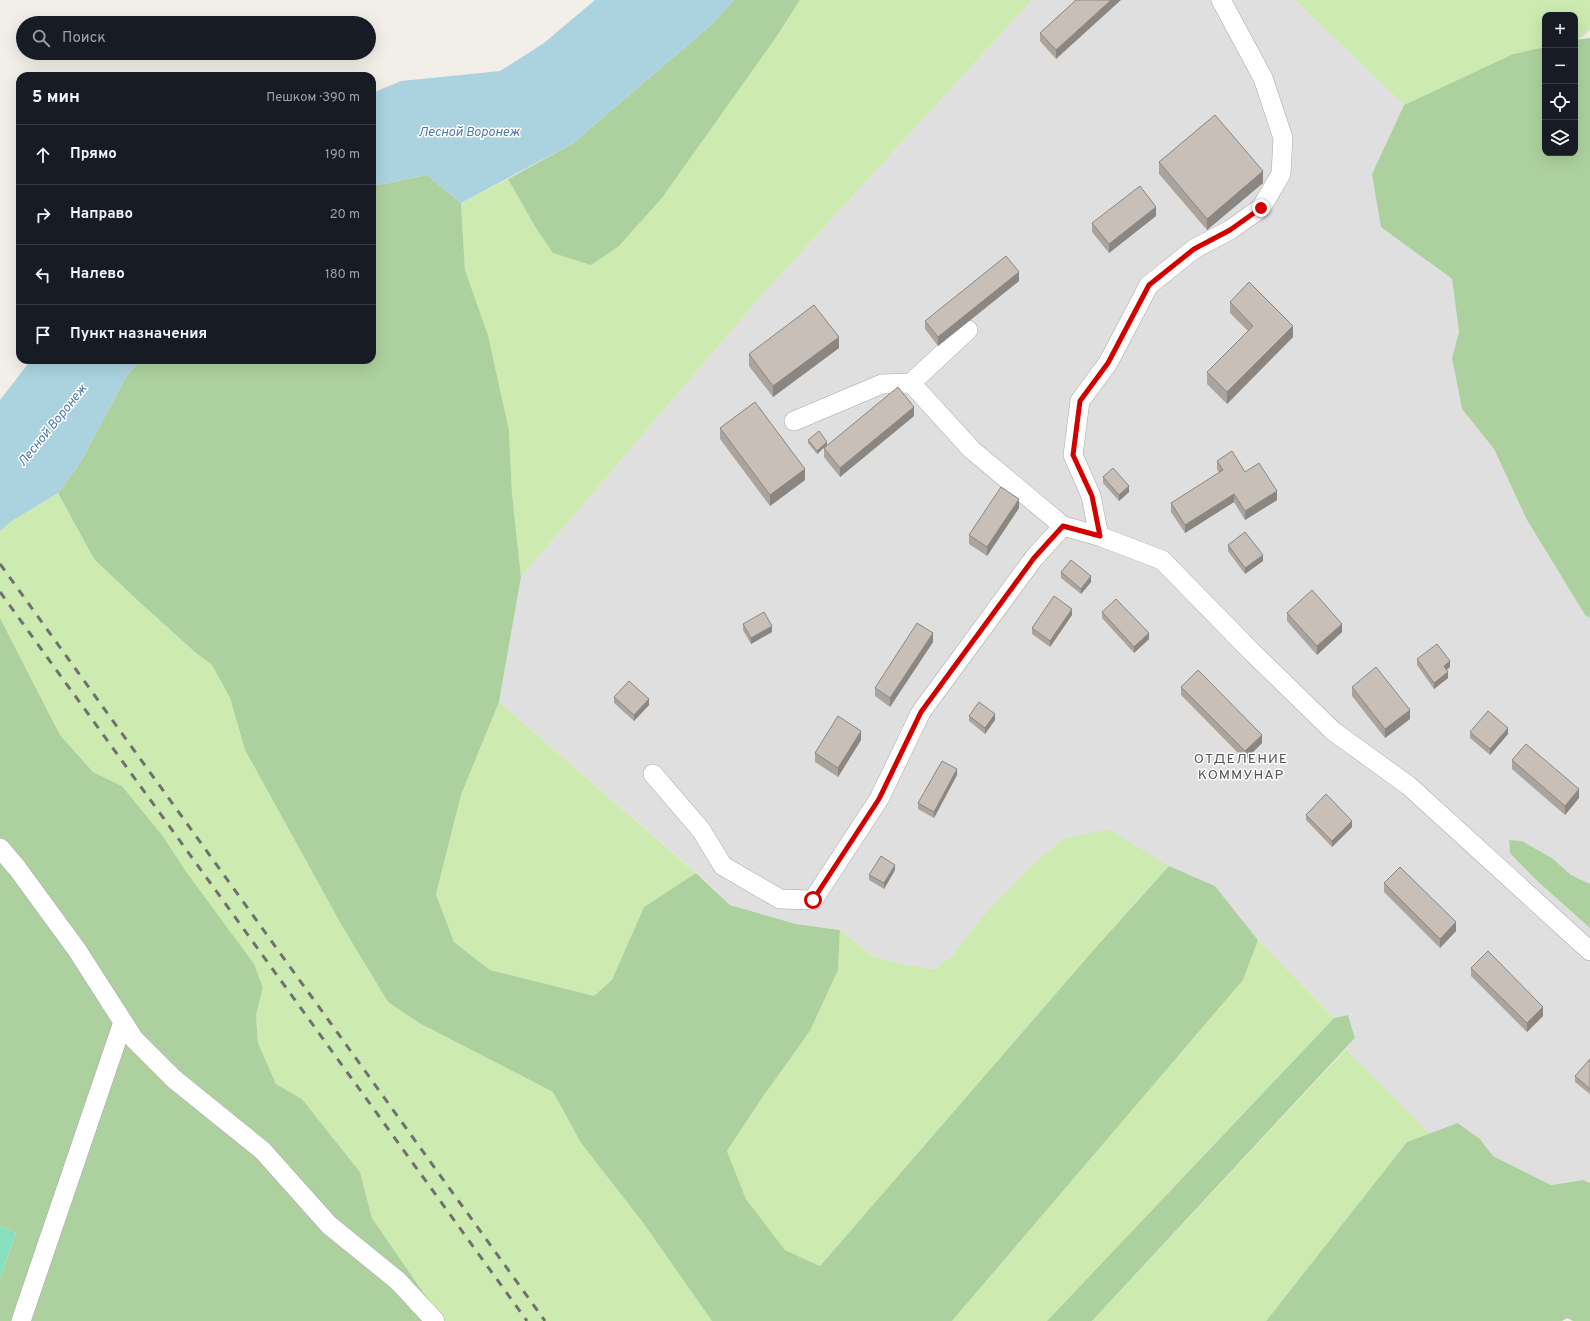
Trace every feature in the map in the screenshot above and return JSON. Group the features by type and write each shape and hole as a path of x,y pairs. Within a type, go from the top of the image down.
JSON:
{"street":[{"path":"1100,536 1092,496 1073,455 1080,401 1108,363 1149,285 1194,249 1230,230 1261,208 1281,174 1283,138 1263,78 1221,0"},
{"path":"794,421 882,384 911,383 968,330"},
{"path":"911,383 972,450 1063,526 1100,536 1162,560 1332,731 1409,786 1590,951"},
{"path":"653,774 701,830 723,866 780,899 813,900 879,799 921,712 1034,558 1063,526"},
{"path":"0,848 18,868 77,950 134,1039 174,1079 263,1151 329,1225 398,1282 435,1321"},
{"path":"21,1321 123,1022"}],"shaded area":[{"name":"ОТДЕЛЕНИЕ КОММУНАР","path":"1032,0 1295,0 1404,105 1372,174 1429,263 1452,279 1459,332 1452,358 1462,409 1494,449 1527,520 1585,615 1590,618 1590,884 1571,875 1552,858 1522,841 1509,840 1510,853 1535,879 1590,928 1590,1183 1583,1180 1551,1185 1493,1156 1480,1139 1459,1123 1430,1134 1346,1049 1355,1038 1348,1015 1334,1018 1258,940 1215,886 1169,866 1061,840 1030,867 981,918 951,957 934,969 900,964 871,955 840,930 796,924 730,905 707,882 499,702 521,577 761,296"}],"green space":[{"path":"734,0 800,0 777,36 662,198 619,246 591,265 553,253 534,225 508,179 572,144 711,25"},
{"path":"800,0 1032,0 761,296 521,577 512,493 509,430 488,335 465,270 461,203 508,179 534,225 619,246 662,198 777,36"},
{"path":"1295,0 1590,0 1590,30 1579,39 1578,12 1542,12 1542,48 1513,54 1404,105"},
{"path":"1590,38 1590,618 1585,615 1527,520 1494,449 1462,409 1452,358 1459,332 1452,279 1381,227 1372,174 1404,105 1513,54 1542,48 1542,156 1578,156 1578,40"},
{"path":"427,175 461,203 465,270 488,335 509,430 512,493 521,577 499,702 461,795 436,894 454,942 490,970 594,996 612,980 644,907 696,873 730,905 796,924 840,930 838,970 810,1031 762,1098 727,1151 746,1199 785,1250 820,1266 1097,946 1169,866 1215,886 1258,940 1243,980 952,1321 712,1321 641,1220 581,1143 553,1092 419,1023 388,1002 342,926 245,750 230,698 212,665 196,653 94,559 58,493 80,463 126,377 137,364 376,364 376,185"},
{"path":"58,493 94,559 196,653 212,665 230,698 245,750 342,926 388,1002 419,1023 553,1092 581,1143 641,1220 712,1321 443,1321 372,1218 360,1172 302,1099 276,1084 258,1043 256,1015 263,988 162,835 122,786 93,772 60,735 0,618 0,531 12,521"},
{"path":"0,618 60,735 93,772 122,786 162,835 187,873 254,964 263,988 256,1015 258,1043 276,1084 302,1099 360,1172 372,1218 443,1321 0,1321 0,1279 16,1233 0,1225"},
{"path":"499,702 696,873 644,907 612,981 594,997 490,970 454,942 436,894 461,795"},
{"path":"1108,829 1169,866 1097,946 820,1266 785,1250 746,1199 727,1151 762,1098 810,1031 838,970 840,930 871,955 900,964 934,969 951,957 981,918 1030,867 1061,840"},
{"path":"1509,840 1522,841 1552,858 1571,875 1590,884 1590,928 1535,879 1510,853"},
{"path":"1258,940 1334,1018 1047,1321 952,1321 1243,980"},
{"path":"1348,1015 1355,1038 1092,1321 1047,1321 1334,1018"},
{"path":"1346,1049 1430,1134 1407,1142 1266,1321 1092,1321"},
{"path":"1458,1123 1480,1139 1493,1156 1551,1185 1583,1180 1590,1183 1590,1321 1573,1321 1567,1318 1562,1321 1266,1321 1407,1142"},
{"path":"0,1225 16,1233 0,1279"}],"water":[{"name":"Лесной Воронеж","path":"595,0 734,0 711,25 572,144 461,203 427,175 376,185 376,91 401,81 500,71 544,43"},
{"name":"Лесной Воронеж","path":"28,364 137,364 126,377 80,463 58,493 12,521 0,531 0,400"}],"building":[{"path":"1076,0 1111,0 1056,50 1040,33"},
{"path":"1215,115 1263,171 1207,219 1159,162"},
{"path":"1140,186 1156,207 1109,244 1092,223"},
{"path":"1006,256 1019,272 938,337 925,321"},
{"path":"1249,282 1293,326 1227,392 1207,372 1253,326 1230,302"},
{"path":"814,305 839,337 773,386 749,354"},
{"path":"898,387 914,407 840,468 824,448"},
{"path":"755,402 805,469 770,495 720,428"},
{"path":"819,431 827,442 817,451 808,440"},
{"path":"1232,451 1245,472 1259,463 1277,491 1245,511 1234,494 1185,525 1171,503 1223,470 1217,461"},
{"path":"1113,468 1129,486 1119,495 1103,477"},
{"path":"1001,487 1019,499 987,547 969,535"},
{"path":"1245,532 1263,555 1245,568 1228,545"},
{"path":"1071,560 1091,576 1081,589 1061,572"},
{"path":"1312,590 1342,624 1317,646 1287,613"},
{"path":"1054,596 1072,609 1050,641 1032,628"},
{"path":"1116,599 1149,633 1134,647 1102,612"},
{"path":"764,612 772,626 751,638 743,624"},
{"path":"917,623 933,633 890,698 875,688"},
{"path":"1437,644 1450,661 1444,666 1448,672 1434,683 1417,659"},
{"path":"1376,667 1410,710 1385,729 1352,687"},
{"path":"1198,670 1262,735 1245,751 1181,687"},
{"path":"629,681 649,699 634,715 614,697"},
{"path":"979,702 995,714 985,728 969,716"},
{"path":"1488,711 1508,728 1490,749 1470,732"},
{"path":"838,716 861,731 838,768 815,753"},
{"path":"1526,744 1579,789 1565,806 1512,760"},
{"path":"942,761 957,769 934,812 918,803"},
{"path":"1326,794 1352,821 1332,841 1306,815"},
{"path":"881,856 895,865 884,883 869,875"},
{"path":"1400,867 1456,922 1440,939 1384,883"},
{"path":"1488,951 1543,1007 1527,1023 1471,968"},
{"path":"1590,1059 1590,1089 1575,1076"}],"railway":[{"path":"0,564 545,1321"},
{"path":"0,592 527,1321"}],"district":[{"name":"ОТДЕЛЕНИЕ КОММУНАР","path":"1241,768"}],"route":[{"path":"813,900 879,799 921,712 1034,558 1063,526 1100,536 1092,496 1073,455 1080,401 1108,363 1149,285 1194,249 1230,230 1261,208"}]}
